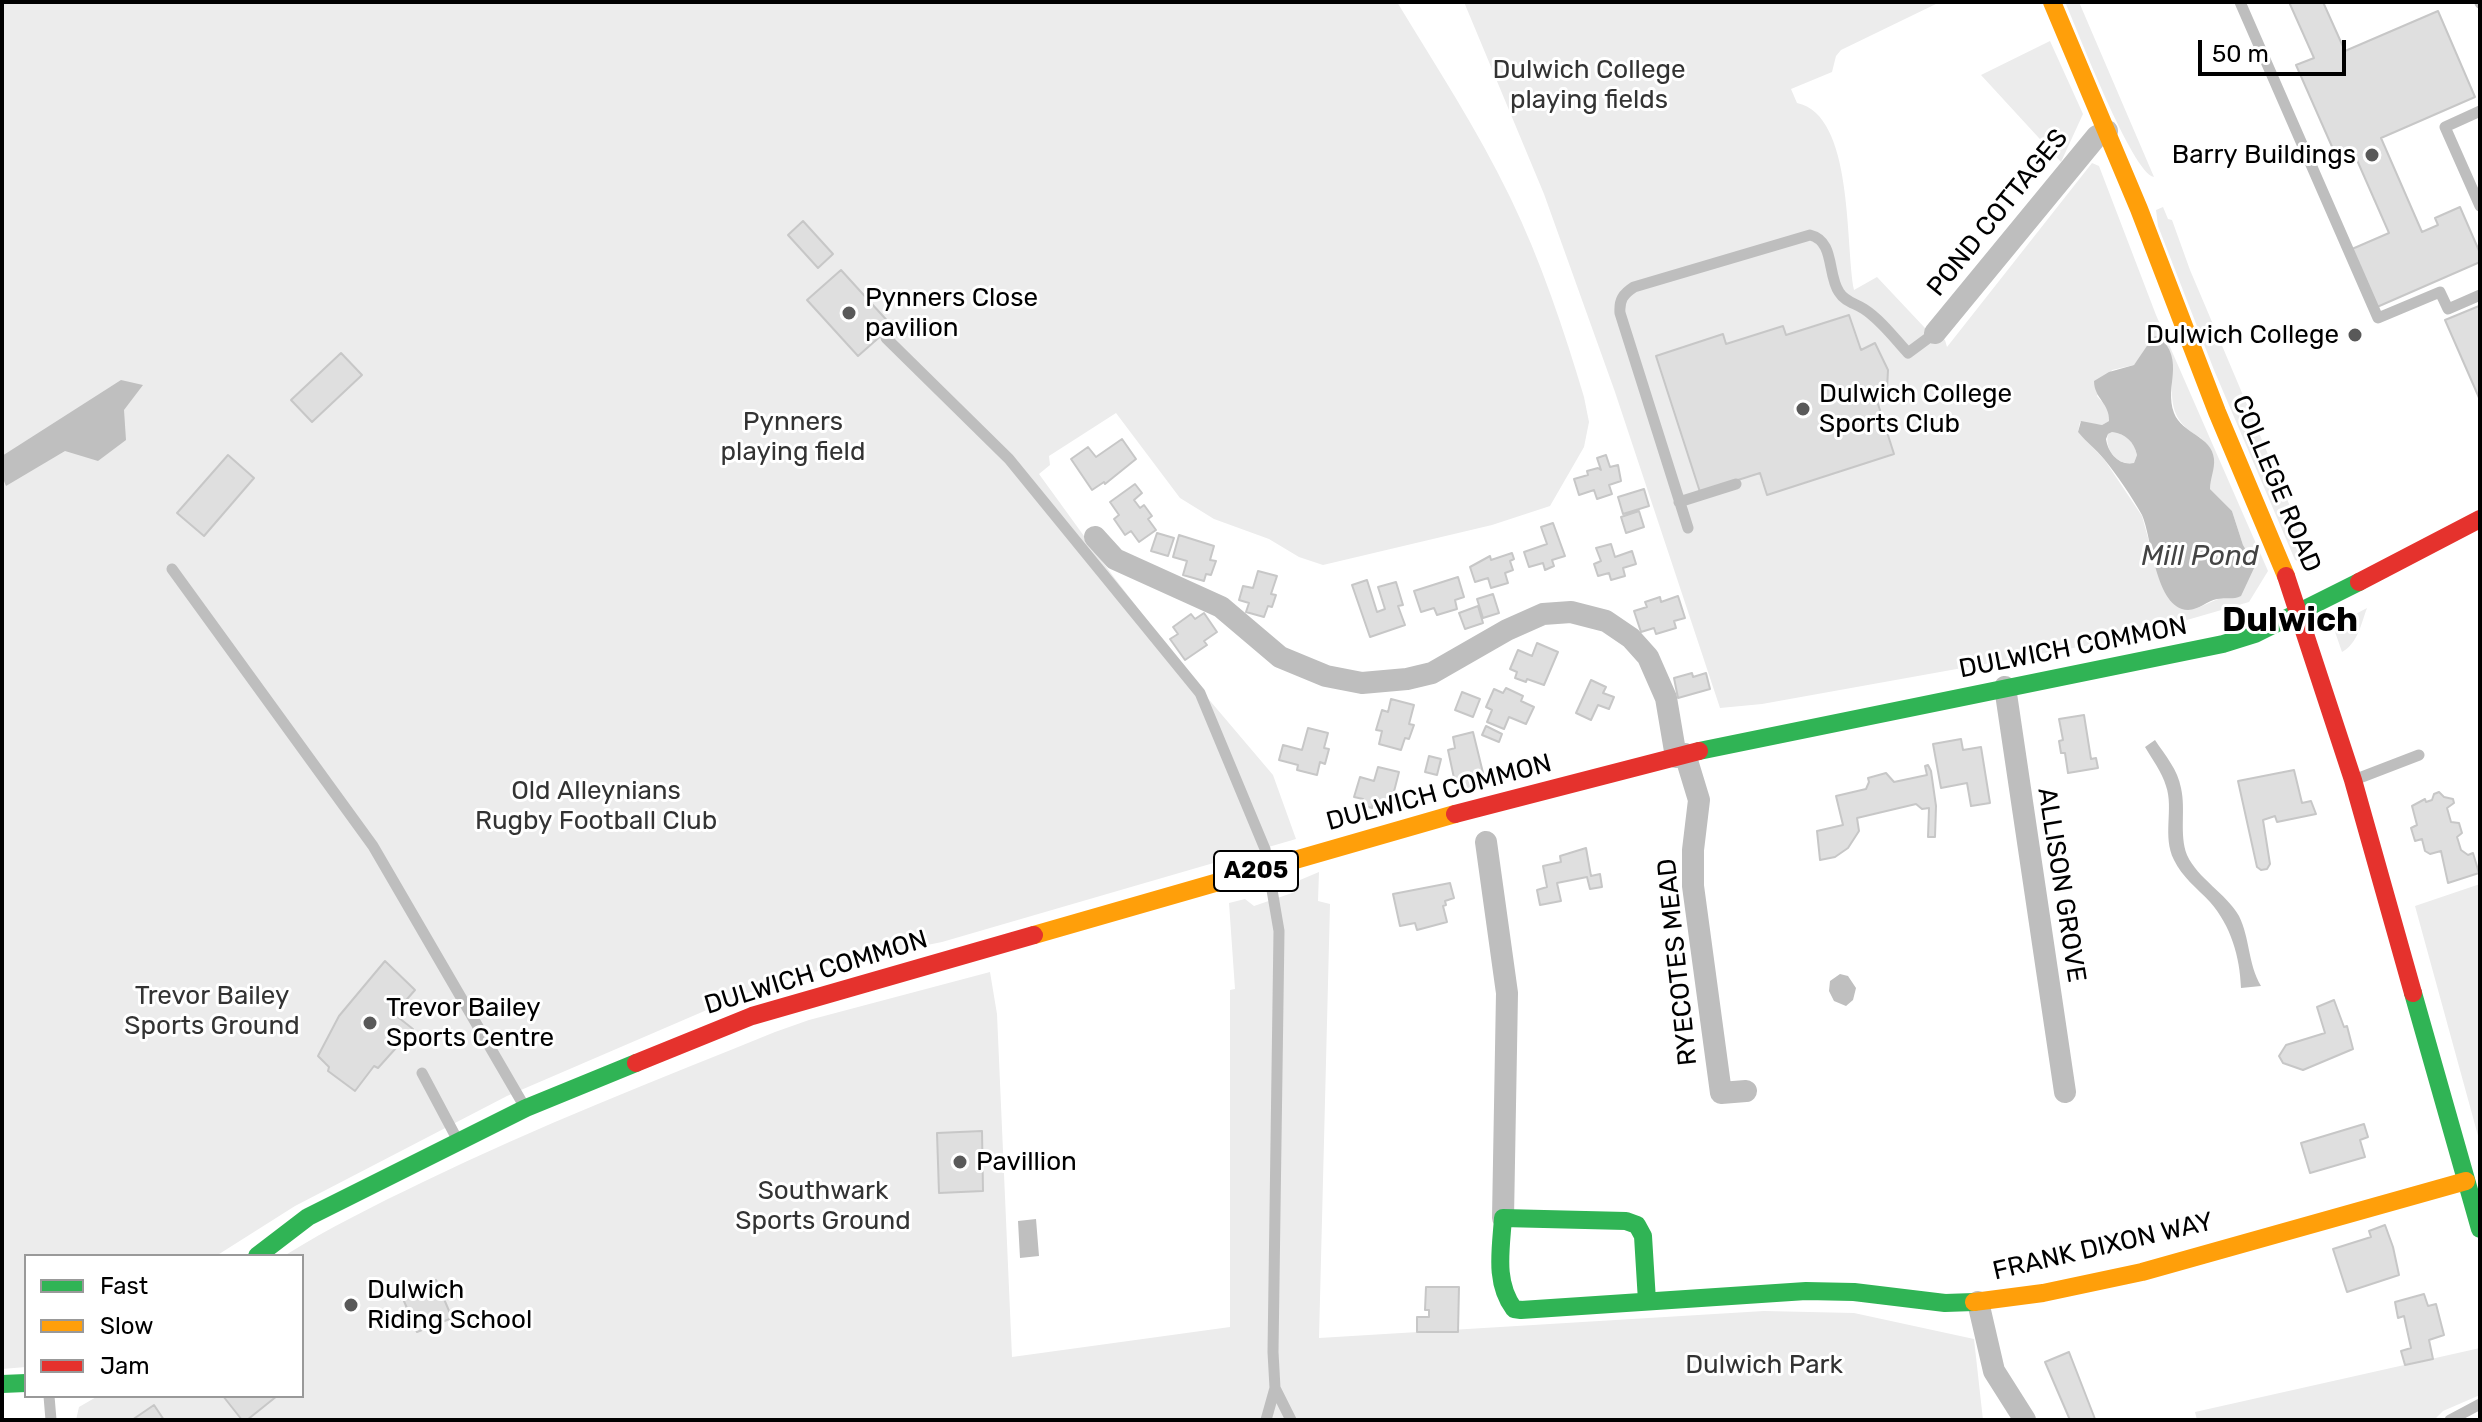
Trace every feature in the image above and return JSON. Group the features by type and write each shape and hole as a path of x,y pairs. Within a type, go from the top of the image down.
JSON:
{"main road":[{"name":"COLLEGE ROAD","path":"2052,2 2139,209 2182,325 2300,613 2353,780 2480,1229"},
{"name":"DULWICH COMMON","path":"260,1254 308,1217 526,1108 752,1016 1482,806 1680,756 2005,687 2189,653 2255,634 2480,519"},
{"name":"FRANK DIXON WAY","path":"1503,1218 1502,1279 1505,1295 1514,1309 1806,1291 1854,1292 1945,1303 1978,1302 2043,1293 2142,1272 2466,1181"},
{"path":"1503,1218 1626,1221 1637,1225 1643,1236 1647,1301"},
{"path":"2,1384 24,1383"}],"street":[{"name":"POND COTTAGES","path":"1935,333 2097,136 2107,131"},
{"path":"1095,537 1115,559 1221,607 1280,657 1326,676 1362,683 1407,679 1432,673 1507,630 1543,614 1571,612 1606,621 1631,638 1648,657 1666,698 1680,756"},
{"name":"ALLISON GROVE","path":"2005,687 2065,1092"},
{"name":"RYECOTES MEAD","path":"1680,756 1699,800 1693,850 1693,886 1721,1093 1746,1091"},
{"name":"FRANK DIXON WAY","path":"1486,842 1507,993 1503,1218"},
{"path":"1978,1302 1994,1371 2025,1420"}],"lane":[{"path":"2240,2 2378,318 2440,292 2448,309 2480,295"},
{"path":"2480,111 2445,127 2480,206"},
{"path":"1688,528 1620,313 1621,298 1626,292 1634,287 1815,235 1826,246 1837,290 1845,300 1866,310 1908,353 1935,333"},
{"path":"886,338 1009,459 1200,693 1265,849 1279,931 1275,1388 1266,1420"},
{"path":"1679,502 1736,484"},
{"path":"172,569 373,846 526,1108"},
{"path":"2353,780 2419,755"},
{"path":"422,1073 458,1141"},
{"path":"1275,1388 1291,1420"},
{"path":"49,1398 51,1420"},
{"path":"2450,1420 2480,1404"}],"green space":[{"path":"2,2 1397,2 1456,98 1510,197 1560,321 1584,397 1589,422 1584,447 1550,506 1492,525 1323,565 1299,557 1269,539 1214,519 1180,498 1116,413 1049,456 1050,465 1039,474 1200,689 1273,775 1296,839 942,942 873,956 777,982 730,1000 507,1096 295,1206 219,1254 24,1254 24,1367 2,1369"},
{"name":"Dulwich College Sports Club","path":"1464,2 1940,2 1841,50 1832,72 1791,89 1797,103 1815,113 1829,131 1838,155 1844,183 1854,290 1877,277 1925,328 1945,340 1947,347 2092,163 2099,166 2156,315 2268,571 2249,602 2118,640 1762,704 1720,708 1615,392 1544,194","holes":["2162,338 2169,352 2173,405 2177,416 2186,428 2201,438 2210,489 2232,511 2245,551 2218,599 2195,609 2166,593 2142,516 2104,459 2078,432 2080,422 2102,425 2109,421 2109,410 2097,396 2112,370 2134,365"]},
{"path":"2065,2 2079,2 2154,177 2132,152 2119,127"},
{"path":"2050,41 2083,114 2061,162 1981,75"},
{"path":"2163,207 2168,219 2172,220 2190,270 2317,570 2309,574 2302,562 2295,560 2214,370 2158,226 2156,210"},
{"path":"2112,432 2125,437 2134,446 2137,455 2134,463 2123,462 2110,451 2107,440"},
{"path":"2367,608 2355,638 2342,652 2333,626"},
{"path":"1319,872 1318,901 1330,904 1319,1338 1764,1311 1854,1313 1974,1339 1983,1420 76,1420 79,1407 95,1398 304,1398 304,1254 287,1254 352,1217 466,1161 775,1032 809,1020 990,972 997,1014 1012,1357 1230,1327 1230,990 1235,989 1229,903 1245,899 1254,906 1295,892 1300,880"},
{"path":"2480,884 2480,1143 2415,906"},
{"path":"2480,1348 2480,1395 2443,1411 2434,1420 2197,1420 2195,1412"}],"water":[{"name":"Mill Pond","path":"2159,336 2171,355 2174,413 2183,426 2203,440 2212,451 2214,463 2210,489 2232,511 2243,545 2255,566 2241,596 2217,599 2192,610 2177,607 2168,598 2156,570 2142,515 2109,465 2078,432 2081,421 2102,425 2109,421 2094,381 2109,372 2134,365 2153,337","holes":["2117,433 2129,439 2134,446 2137,455 2134,463 2119,460 2109,449 2108,434"]},
{"path":"121,380 143,385 124,410 126,440 98,461 65,451 6,486 2,476 2,456"},
{"path":"2155,740 2179,781 2187,855 2239,916 2261,986 2241,988 2236,953 2224,921 2174,860 2169,842 2166,786 2145,747"},
{"path":"1840,974 1848,976 1856,988 1853,1000 1846,1006 1834,1001 1829,991 1830,981"},
{"path":"1036,1219 1039,1256 1020,1258 1018,1221"}],"building":[{"name":"Barry Buildings","path":"2289,2 2323,2 2345,51 2438,11 2475,97 2381,138 2422,232 2438,225 2435,218 2460,207 2480,253 2480,262 2377,307 2352,249 2389,233 2353,151 2337,158 2296,65 2314,58"},
{"path":"803,221 833,254 818,268 788,235"},
{"name":"Pynners Close pavilion","path":"841,270 892,326 858,356 807,300"},
{"path":"2480,308 2480,400 2445,320"},
{"path":"1849,315 1861,350 1875,343 1888,370 1887,389 1878,404 1894,454 1767,495 1760,473 1700,492 1656,356 1723,334 1726,344 1783,326 1786,335"},
{"path":"341,353 362,375 312,422 291,400"},
{"path":"1122,439 1136,459 1105,484 1092,490 1071,459 1088,447 1096,457"},
{"path":"228,455 254,478 204,536 177,513"},
{"path":"1606,455 1610,467 1618,465 1621,481 1609,485 1612,494 1597,499 1594,490 1579,495 1574,479 1588,475 1587,471 1601,470 1597,458"},
{"path":"1135,484 1142,493 1134,500 1140,508 1144,505 1152,516 1148,519 1156,530 1139,542 1131,531 1125,535 1114,519 1119,515 1110,502"},
{"path":"1644,489 1649,506 1623,514 1618,497"},
{"path":"1639,511 1644,527 1626,533 1621,517"},
{"path":"1553,523 1565,556 1552,560 1554,566 1545,570 1543,563 1529,567 1524,552 1547,544 1541,527"},
{"path":"1157,533 1174,538 1168,556 1151,551"},
{"path":"1179,535 1214,546 1210,560 1216,561 1211,575 1206,574 1204,581 1183,575 1187,561 1173,557"},
{"path":"1611,544 1615,557 1632,551 1636,564 1623,568 1625,576 1611,580 1609,573 1598,576 1594,564 1601,561 1596,548"},
{"path":"1512,553 1514,559 1510,561 1513,570 1505,573 1508,583 1491,588 1488,578 1475,582 1470,567 1490,556 1491,560"},
{"path":"1258,571 1277,576 1271,594 1276,595 1264,617 1246,612 1249,603 1239,600 1243,586 1253,588"},
{"path":"1458,577 1464,597 1455,600 1457,609 1437,615 1434,608 1421,612 1414,591"},
{"path":"1367,580 1377,612 1385,609 1378,587 1396,582 1403,605 1398,606 1405,625 1370,637 1352,585"},
{"path":"1493,594 1499,613 1483,618 1477,599"},
{"path":"1678,596 1685,618 1674,621 1676,628 1656,634 1654,628 1641,632 1634,611 1647,607 1645,602 1660,597 1661,602"},
{"path":"1478,606 1483,623 1465,629 1459,613"},
{"path":"1204,613 1217,632 1204,641 1207,645 1185,660 1170,639 1178,634 1173,627 1191,614 1195,619"},
{"path":"1537,643 1558,652 1544,685 1515,678 1517,672 1510,669 1518,650 1532,656"},
{"path":"1692,673 1693,677 1706,673 1710,689 1678,698 1674,678"},
{"path":"1591,680 1606,687 1603,693 1614,697 1609,709 1598,705 1591,720 1576,713"},
{"path":"1506,688 1523,696 1521,701 1534,707 1526,724 1509,717 1504,729 1487,722 1492,710 1486,707 1494,689 1503,693"},
{"path":"1462,692 1480,699 1473,717 1455,710"},
{"path":"1391,699 1414,705 1409,724 1414,725 1401,750 1379,744 1382,731 1376,730 1382,710 1388,712"},
{"path":"2084,715 2091,759 2096,758 2098,768 2068,773 2065,753 2061,753 2059,741 2063,740 2059,719"},
{"path":"1486,726 1502,734 1499,742 1482,735"},
{"path":"1308,728 1328,733 1324,748 1329,749 1325,764 1320,762 1317,775 1297,770 1298,765 1279,760 1283,745 1302,750"},
{"path":"1473,732 1486,785 1457,792 1448,750 1455,748 1453,737"},
{"path":"1961,739 1963,750 1981,747 1990,803 1971,806 1967,783 1941,788 1933,744"},
{"path":"1429,756 1441,759 1437,775 1425,772"},
{"path":"1928,765 1936,806 1935,837 1928,837 1929,808 1922,809 1916,804 1857,818 1859,831 1848,848 1835,857 1820,860 1817,831 1843,825 1836,796 1866,789 1868,778 1886,773 1894,782 1927,775 1925,766"},
{"path":"1378,767 1399,772 1390,807 1373,802 1372,808 1361,805 1363,799 1354,797 1360,777 1374,781"},
{"path":"2294,770 2302,803 2311,801 2316,814 2277,822 2275,816 2263,820 2270,864 2267,869 2261,870 2257,867 2238,781"},
{"path":"2439,792 2453,799 2454,803 2447,808 2451,822 2459,823 2462,833 2457,837 2461,850 2468,855 2473,853 2479,873 2448,883 2441,851 2430,854 2425,851 2422,839 2415,841 2411,828 2417,825 2412,806 2425,799 2426,802 2432,800 2434,794"},
{"path":"1586,848 1591,876 1600,874 1602,887 1590,889 1587,877 1557,883 1561,901 1540,905 1537,890 1547,887 1543,866 1561,862 1560,856"},
{"path":"1450,883 1454,898 1445,901 1446,905 1443,906 1447,922 1417,930 1415,923 1400,926 1393,894"},
{"name":"Trevor Bailey Sports Centre","path":"385,961 415,990 394,1014 413,1029 378,1068 374,1066 355,1091 328,1071 329,1067 318,1056 339,1016"},
{"path":"2334,1000 2344,1027 2347,1026 2353,1049 2303,1070 2283,1063 2279,1056 2286,1045 2325,1033 2317,1007"},
{"path":"2364,1124 2368,1137 2360,1140 2365,1157 2310,1173 2301,1143"},
{"name":"Pavillion","path":"982,1131 983,1191 939,1193 937,1133"},
{"path":"2385,1225 2399,1275 2347,1292 2333,1249 2371,1237 2369,1231"},
{"path":"436,1280 452,1318 417,1332 401,1294"},
{"path":"1426,1287 1459,1287 1458,1332 1417,1332 1417,1317 1429,1317 1429,1310 1425,1310"},
{"path":"2424,1294 2428,1306 2436,1304 2444,1335 2429,1340 2433,1359 2405,1365 2401,1351 2411,1348 2404,1316 2398,1318 2395,1302"},
{"path":"2069,1352 2095,1419 2070,1420 2045,1362"},
{"path":"225,1398 274,1398 247,1420 242,1420"},
{"path":"154,1405 164,1420 132,1420"}],"traffic: fast":[{"path":"1699,751 2223,644 2255,634 2359,582"},
{"path":"2413,993 2480,1229"},
{"path":"260,1254 308,1217 526,1108 636,1063"},
{"path":"1647,1301 1643,1236 1637,1225 1626,1221 1503,1218 1501,1277 1514,1309 1521,1310 1806,1291 1854,1292 1945,1303 1974,1302"},
{"path":"2,1384 24,1383"}],"traffic: slow":[{"path":"2052,2 2139,209 2217,412 2286,576"},
{"path":"1034,935 1455,814"},
{"path":"1974,1302 2043,1293 2142,1272 2466,1181"}],"traffic: jam":[{"path":"2359,582 2480,519"},
{"path":"2286,576 2353,780 2413,993"},
{"path":"1455,814 1699,751"},
{"path":"636,1063 752,1016 1034,935"}],"place":[{"name":"Barry Buildings","path":"2372,155"},
{"name":"Pynners Close pavilion","path":"849,313"},
{"name":"Dulwich College","path":"2355,335"},
{"name":"Dulwich College Sports Club","path":"1803,409"},
{"name":"Trevor Bailey Sports Centre","path":"370,1023"},
{"name":"Pavillion","path":"960,1162"},
{"name":"Dulwich Riding School","path":"351,1305"}],"district":[{"name":"Dulwich","path":"2290,621"}],"park label":[{"name":"Dulwich College playing fields","path":"1589,85"},
{"name":"Pynners playing field","path":"793,437"},
{"name":"Old Alleynians Rugby Football Club","path":"596,806"},
{"name":"Trevor Bailey Sports Ground","path":"212,1011"},
{"name":"Southwark Sports Ground","path":"823,1206"},
{"name":"Dulwich Park","path":"1764,1365"}]}
